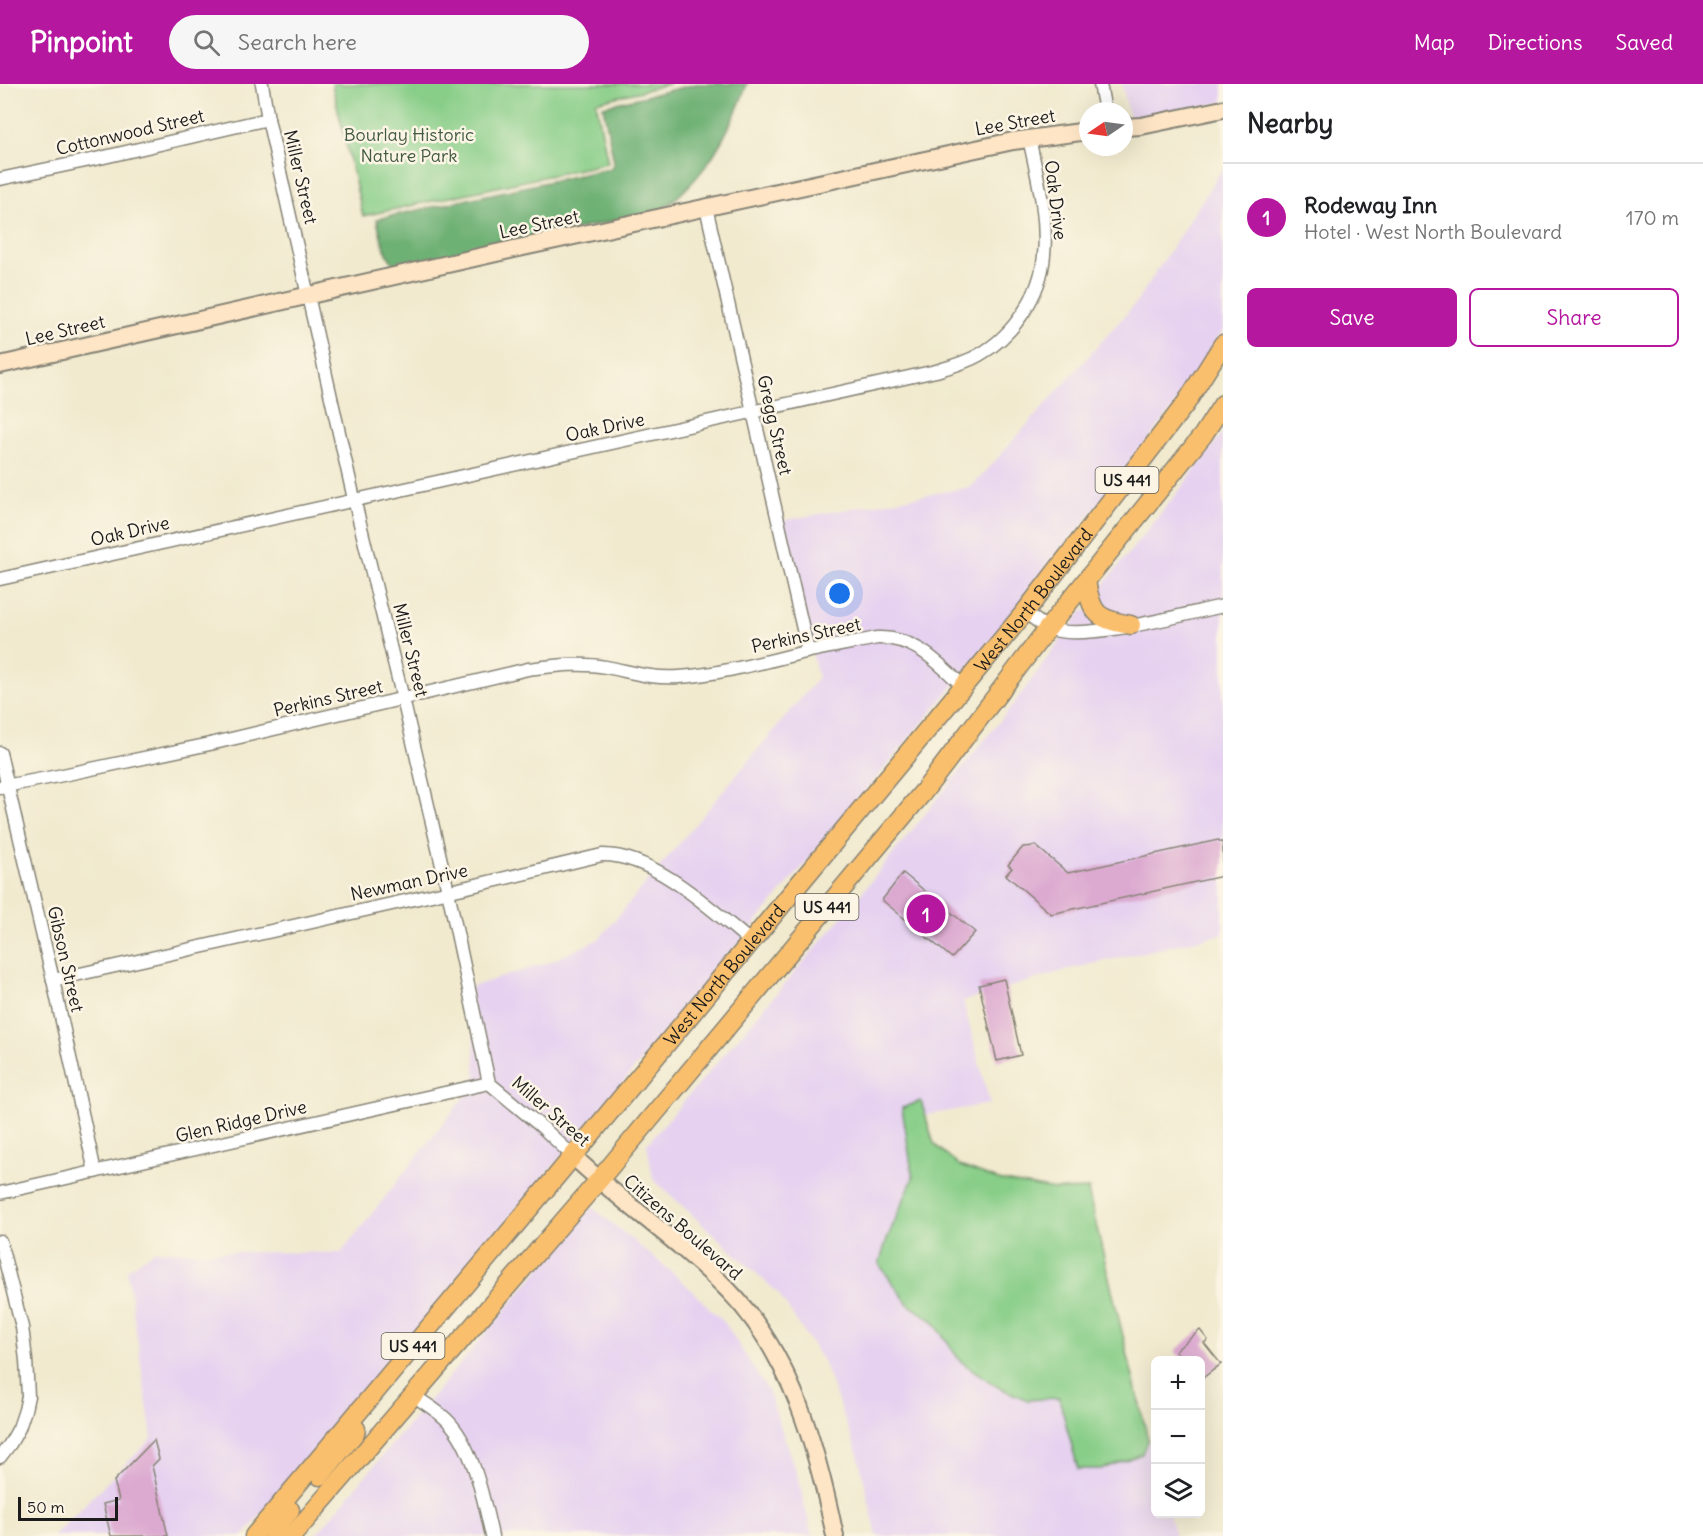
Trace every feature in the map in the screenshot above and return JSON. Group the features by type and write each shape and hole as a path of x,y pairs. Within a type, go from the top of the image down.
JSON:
{"main road":[{"name":"West North Boulevard","path":"254,1536 1025,612 1186,403 1223,344"},
{"name":"West North Boulevard","path":"292,1536 599,1180 924,791 1048,628 1203,435 1223,404"},
{"path":"1086,581 1090,603 1094,610 1104,618 1131,625"},
{"path":"274,1536 277,1527 290,1510 355,1433 358,1412"}],"street":[{"name":"Miller Street","path":"262,84 268,120 354,499 448,891 489,1083 543,1128 599,1180"},
{"path":"1100,84 1104,102"},
{"path":"1133,126 1223,109"},
{"name":"Cottonwood Street","path":"0,179 100,159 268,120"},
{"name":"Lee Street","path":"0,365 706,207 1029,138 1079,132"},
{"name":"Oak Drive","path":"0,579 936,371 978,356 1009,330 1024,311 1041,274 1045,227 1029,138"},
{"name":"Gregg Street","path":"706,207 808,651"},
{"path":"1025,612 1048,628 1071,633 1131,625 1223,606"},
{"name":"Perkins Street","path":"4,786 198,746 528,669 554,666 584,665 651,677 678,677 717,672 877,638 889,638 913,645 931,657 963,686"},
{"name":"Gibson Street","path":"0,753 4,786 53,980 95,1172"},
{"name":"Newman Drive","path":"53,980 602,855 628,858 653,868 750,941"},
{"name":"Glen Ridge Drive","path":"0,1193 489,1083"},
{"name":"Citizens Boulevard","path":"599,1180 711,1273 742,1307 772,1347 807,1425 835,1536"},
{"path":"0,1241 22,1327 28,1396 19,1428 0,1457"},
{"path":"413,1395 446,1419 465,1446 482,1492 492,1536"}],"shaded area":[{"path":"1122,84 1223,84 1223,102 1133,119 1133,102 1126,102"},
{"path":"1223,168 1223,330 1179,400 1018,608 243,1536 53,1536 152,1438 127,1270 154,1251 341,1253 476,1082 471,987 550,962 599,939 818,678 781,521 971,487 1136,303"},
{"path":"1223,432 1223,934 1070,969 963,1001 990,1104 925,1115 921,1102 902,1108 913,1178 879,1264 908,1304 933,1321 960,1361 1027,1400 1059,1398 1142,1454 1148,1439 1151,1451 1151,1518 1170,1518 1175,1536 877,1536 858,1455 823,1361 778,1293 653,1179 647,1144 843,916 1012,706 1084,609 1111,628 1137,633 1140,620 1115,615 1100,605 1096,594"},
{"path":"592,1207 679,1278 725,1323 769,1393 798,1478 812,1536 315,1536"}],"green space":[{"name":"Bourlay Historic Nature Park","path":"332,84 670,84 596,102 608,163 363,216"},
{"path":"696,84 747,84 732,121 714,155 690,185 660,211 397,268 389,258 381,239 377,219 611,168 614,162 603,106"},
{"path":"921,1101 934,1144 960,1166 998,1180 1055,1190 1089,1189 1148,1439 1142,1454 1102,1469 1078,1469 1059,1398 1027,1400 998,1387 960,1361 933,1321 908,1304 879,1264 913,1178 902,1108"}],"building":[{"path":"1218,840 1223,843 1223,876 1051,914 1006,875 1012,868 1008,865 1023,847 1036,846 1068,873"},
{"path":"903,873 975,932 952,958 882,900"},
{"path":"1004,979 1021,1055 997,1061 979,985"},
{"path":"1200,1330 1208,1340 1204,1343 1221,1364 1205,1376 1205,1356 1179,1356 1175,1351"},
{"path":"154,1440 159,1459 152,1466 168,1536 111,1536 103,1504 119,1500 114,1481"}],"place":[{"name":"Rodeway Inn","path":"926,914"}]}
